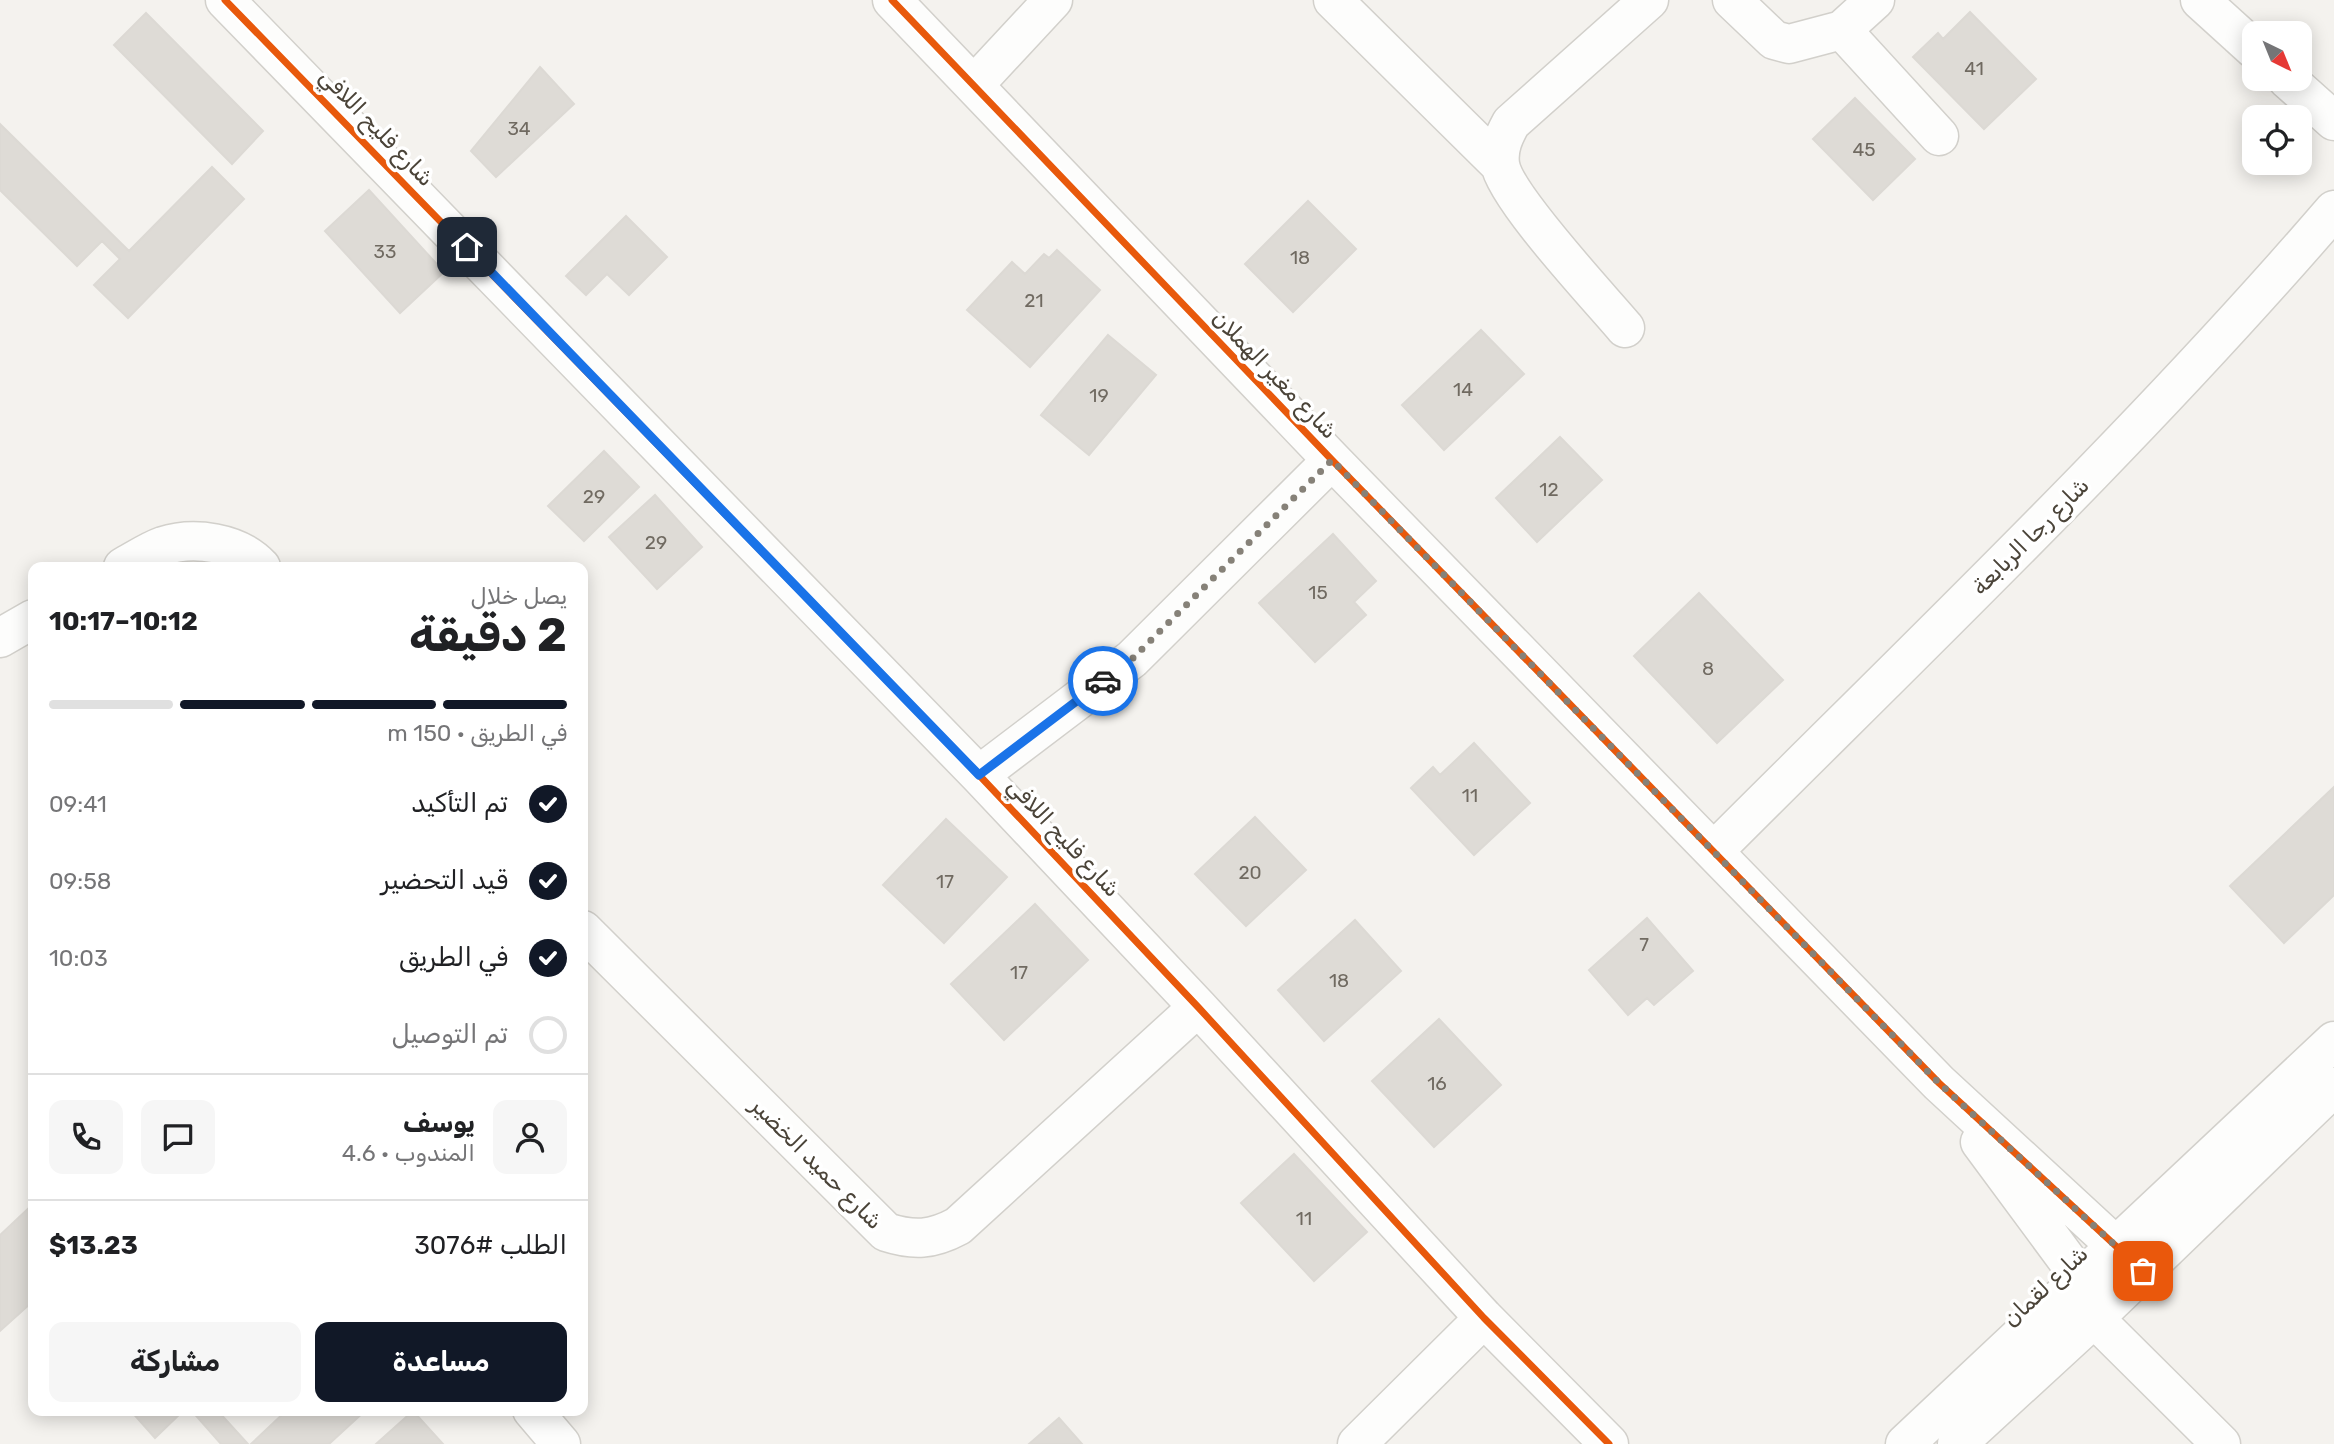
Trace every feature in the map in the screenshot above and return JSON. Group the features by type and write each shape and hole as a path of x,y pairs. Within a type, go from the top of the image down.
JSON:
{"street":[{"name":"شارع فليح اللافي","path":"225,0 979,775 1198,1007 1483,1318 1609,1444"},
{"name":"شارع مغير الهملان","path":"892,0 1332,460 1715,850 1939,1083 2130,1258"},
{"path":"974,85 1053,0"},
{"path":"1333,0 1500,165 1512,193 1625,328"},
{"path":"1500,165 1501,143 1511,122 1649,0"},
{"path":"1732,0 1774,40 1789,44 1842,30 1875,0"},
{"path":"2200,0 2242,38"},
{"path":"1842,30 1939,136"},
{"path":"2300,91 2334,121"},
{"name":"شارع رجا الربابعة","path":"1715,850 2072,496 2255,302 2334,210"},
{"path":"979,775 1132,659 1332,460"},
{"path":"133,562 163,546 202,540 231,548 253,562"},
{"path":"0,638 28,622"},
{"name":"شارع حميد الخضير","path":"588,940 886,1232 910,1240 938,1237 958,1226 1198,1007"},
{"name":"شارع لقمان","path":"1957,1444 2099,1314 2130,1258 2334,1041"},
{"name":"شارع مغير الهملان","path":"1939,1083 2080,1280 2099,1314 2221,1444"},
{"name":"شارع لقمان","path":"1905,1444 2080,1280 2130,1258 2334,1087"},
{"path":"1357,1444 1483,1318"},
{"path":"536,1416 561,1444"}],"building":[{"path":"1970,12 2036,79 1984,129 1913,57 1938,33 1943,39"},
{"path":"146,13 263,131 232,164 114,45"},
{"path":"540,67 574,104 496,177 471,151"},
{"path":"1855,98 1915,159 1873,200 1813,139"},
{"path":"0,124 129,251 212,167 244,199 128,318 94,285 120,259 102,241 77,266 0,190"},
{"path":"369,190 444,272 400,313 325,231"},
{"path":"1308,201 1356,249 1293,312 1245,264"},
{"path":"626,216 667,257 629,295 607,274 586,295 566,276"},
{"path":"1057,250 1100,290 1030,367 967,310 1012,262 1025,274 1044,254 1049,258"},
{"path":"1481,330 1524,374 1444,450 1402,405"},
{"path":"1108,335 1156,375 1089,455 1041,415"},
{"path":"1560,437 1602,480 1537,542 1496,498"},
{"path":"604,451 639,487 584,541 548,506"},
{"path":"655,495 702,547 657,589 609,537"},
{"path":"1333,534 1376,581 1354,602 1366,615 1315,662 1259,603"},
{"path":"1699,593 1783,680 1717,743 1634,656"},
{"path":"1474,743 1530,803 1474,855 1411,788 1433,767 1440,775"},
{"path":"2334,787 2334,895 2284,943 2230,886"},
{"path":"1255,817 1306,870 1246,926 1195,874"},
{"path":"946,819 1007,877 944,943 883,885"},
{"path":"1035,904 1088,960 1004,1040 951,984"},
{"path":"1647,918 1693,971 1654,1005 1647,998 1628,1015 1589,970"},
{"path":"1355,920 1401,971 1324,1041 1278,990"},
{"path":"1439,1019 1501,1085 1434,1147 1372,1081"},
{"path":"1294,1154 1367,1232 1314,1281 1241,1203"},
{"path":"28,1209 28,1306 0,1331 0,1235"},
{"path":"135,1416 178,1416 155,1438"},
{"path":"196,1416 222,1416 248,1444 221,1444"},
{"path":"281,1416 359,1416 329,1444 251,1444"},
{"path":"407,1416 418,1416 443,1444 376,1444"},
{"path":"1059,1418 1082,1444 1029,1444"}],"cycle path":[{"path":"225,0 979,775 1198,1007 1484,1318 1609,1444"},
{"path":"892,0 1332,460 1939,1083 2143,1271"}],"way so far":[{"path":"1103,681 1132,659 1332,460 1715,850 1939,1083 2143,1271"}],"route":[{"path":"467,247 979,775 1103,681"}]}
